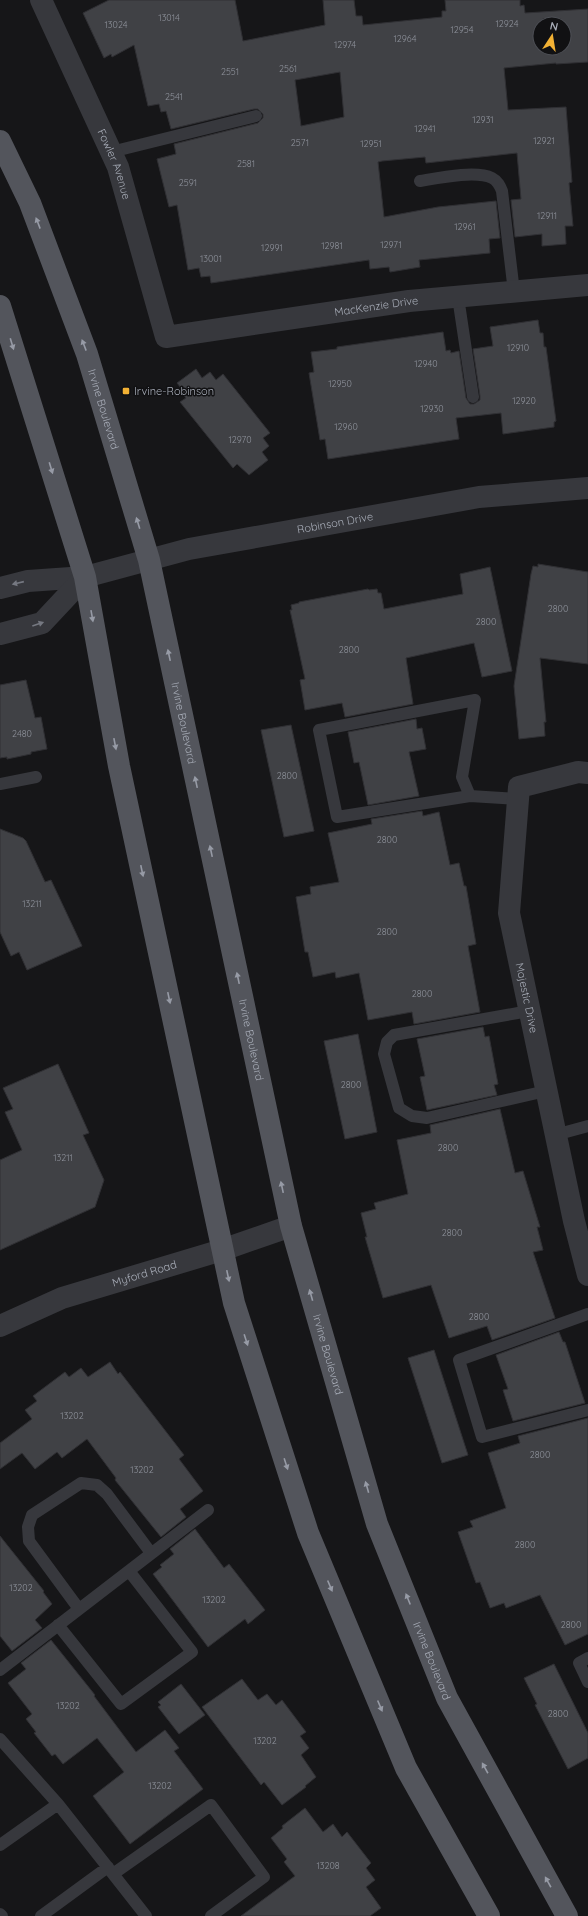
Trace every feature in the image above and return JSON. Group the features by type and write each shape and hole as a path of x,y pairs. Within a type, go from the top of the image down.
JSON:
{"main road":[{"name":"Irvine Boulevard","path":"0,140 30,203 87,354 149,560 291,1226 377,1524 447,1698 567,1916"},
{"path":"0,306 85,577 119,766 234,1303 308,1532 406,1768 489,1916"}],"street":[{"name":"Fowler Avenue","path":"41,0 118,167 166,337"},
{"name":"MacKenzie Drive","path":"166,337 409,301 588,285"},
{"name":"Robinson Drive","path":"0,588 28,581 85,577 189,549 479,497 588,488"},
{"path":"0,634 42,623 85,577"},
{"name":"Majestic Drive","path":"588,773 578,772 519,787 508,913 555,1135 581,1219 588,1275"},
{"name":"Myford Road","path":"0,1326 62,1298 222,1250 291,1226"}],"lane":[{"path":"111,152 256,116"},
{"path":"420,181 467,174 492,178 499,183 502,191 514,292"},
{"path":"458,297 473,397"},
{"path":"470,796 462,777 475,700 320,730 337,817 470,796 518,799"},
{"path":"0,784 36,777"},
{"path":"529,1011 394,1035 387,1042 384,1054 399,1108 412,1116 427,1118 546,1092"},
{"path":"555,1135 588,1126"},
{"path":"588,1314 459,1360 482,1437 588,1410"},
{"path":"79,1609 29,1541 28,1527 32,1515 81,1483 97,1485 107,1494 151,1554"},
{"path":"0,1670 208,1510"},
{"path":"58,1625 121,1704 192,1652 129,1571"},
{"path":"588,1658 579,1663 588,1682"},
{"path":"0,1739 58,1804 146,1916"},
{"path":"0,1845 58,1804"},
{"path":"41,1916 211,1805 264,1877 211,1916"}],"building":[{"path":"109,0 235,0 243,41 325,25 323,0 354,0 356,16 362,16 363,25 442,17 442,11 446,11 445,0 520,0 520,6 524,5 525,13 588,9 588,62 556,63 504,68 508,110 566,107 572,182 569,183 573,226 565,226 566,244 542,246 542,234 515,237 511,200 521,199 517,153 426,163 425,157 382,161 378,162 384,217 438,207 496,201 500,238 489,239 490,253 419,260 420,267 390,272 389,267 370,269 369,260 211,283 210,276 201,277 199,268 188,270 177,205 169,207 157,159 176,154 174,144 258,123 263,118 263,114 258,109 254,109 171,129 166,111 161,112 159,104 148,106 134,45 112,57 111,54 104,58 83,13","holes":["340,72 344,117 301,126 295,80"]},
{"path":"538,320 540,333 543,333 544,347 546,347 556,421 554,422 554,427 503,434 501,413 456,418 459,439 328,459 325,439 320,440 309,373 314,372 311,352 443,332 446,351 450,350 451,353 459,351 466,398 470,404 474,404 480,400 480,396 473,349 493,346 490,327"},
{"path":"196,369 202,378 210,372 216,380 223,374 270,433 263,438 269,446 262,452 268,460 249,475 237,464 233,468 180,402 186,398 179,390 181,388 177,383"},
{"path":"538,564 588,572 588,664 540,658 546,722 544,722 545,736 519,739 514,686 531,574 533,566 538,567"},
{"path":"490,567 512,671 482,677 474,643 406,658 413,704 345,717 342,703 305,710 300,680 305,679 290,610 292,610 291,605 299,602 368,589 377,589 378,593 381,593 384,609 463,594 460,574"},
{"path":"26,680 35,718 41,717 47,749 7,759 7,757 0,758 0,685"},
{"path":"416,719 417,729 422,728 426,749 409,752 419,796 368,805 359,762 354,763 348,732"},
{"path":"291,725 314,831 284,837 261,730"},
{"path":"422,811 423,816 439,812 450,865 459,863 464,886 466,886 476,944 468,946 480,1012 414,1024 412,1012 368,1020 359,973 336,978 335,972 313,977 308,952 305,952 296,897 311,894 310,887 339,882 328,833 372,824 371,819"},
{"path":"0,829 23,838 26,841 45,882 51,880 82,946 27,970 19,952 11,956 0,932"},
{"path":"483,1027 485,1037 489,1036 498,1084 494,1085 497,1095 427,1110 420,1077 425,1076 417,1039"},
{"path":"358,1034 377,1132 345,1139 324,1041"},
{"path":"58,1064 89,1133 83,1135 104,1180 95,1207 0,1250 0,1160 22,1150 5,1112 13,1109 3,1088"},
{"path":"500,1109 515,1173 523,1171 540,1227 537,1227 543,1250 533,1252 555,1318 492,1340 487,1326 449,1338 431,1285 383,1298 365,1237 367,1237 361,1213 376,1209 374,1203 408,1194 397,1140 431,1133 430,1125"},
{"path":"559,1332 563,1342 565,1342 585,1403 513,1421 503,1390 508,1389 496,1355"},
{"path":"434,1350 468,1455 442,1463 408,1358"},
{"path":"110,1362 118,1374 120,1372 184,1455 179,1459 203,1491 180,1509 186,1517 161,1537 115,1480 116,1478 87,1439 62,1458 57,1452 35,1469 22,1453 0,1469 0,1443 32,1419 25,1410 37,1401 33,1396 65,1372 69,1377 81,1368 88,1377"},
{"path":"588,1418 588,1634 565,1645 540,1595 506,1608 504,1603 490,1608 480,1582 476,1583 458,1532 473,1527 470,1521 506,1508 488,1453 520,1443 518,1436"},
{"path":"195,1529 224,1568 229,1564 265,1610 248,1624 245,1619 208,1647 153,1574 162,1567 160,1565 174,1554 170,1549"},
{"path":"0,1536 44,1591 43,1592 52,1604 35,1620 42,1628 12,1651 0,1636"},
{"path":"51,1640 95,1695 94,1696 136,1752 165,1730 179,1748 174,1751 203,1789 130,1844 93,1796 124,1772 97,1738 63,1764 55,1754 52,1756 34,1733 36,1732 26,1719 32,1714 8,1683 26,1669 21,1663"},
{"path":"554,1664 588,1733 588,1758 568,1769 535,1705 537,1704 524,1678"},
{"path":"242,1679 258,1700 267,1694 276,1705 282,1700 306,1732 300,1736 309,1748 301,1755 316,1777 305,1786 306,1787 282,1805 264,1782 261,1785 202,1707"},
{"path":"181,1684 205,1715 179,1734 158,1707 161,1705 158,1702"},
{"path":"305,1808 323,1832 333,1824 342,1837 347,1832 371,1863 366,1868 375,1880 366,1887 381,1908 370,1916 241,1916 295,1876 284,1862 287,1859 271,1838 283,1828 282,1826"}],"place":[{"name":"Irvine-Robinson","path":"126,391"}]}
